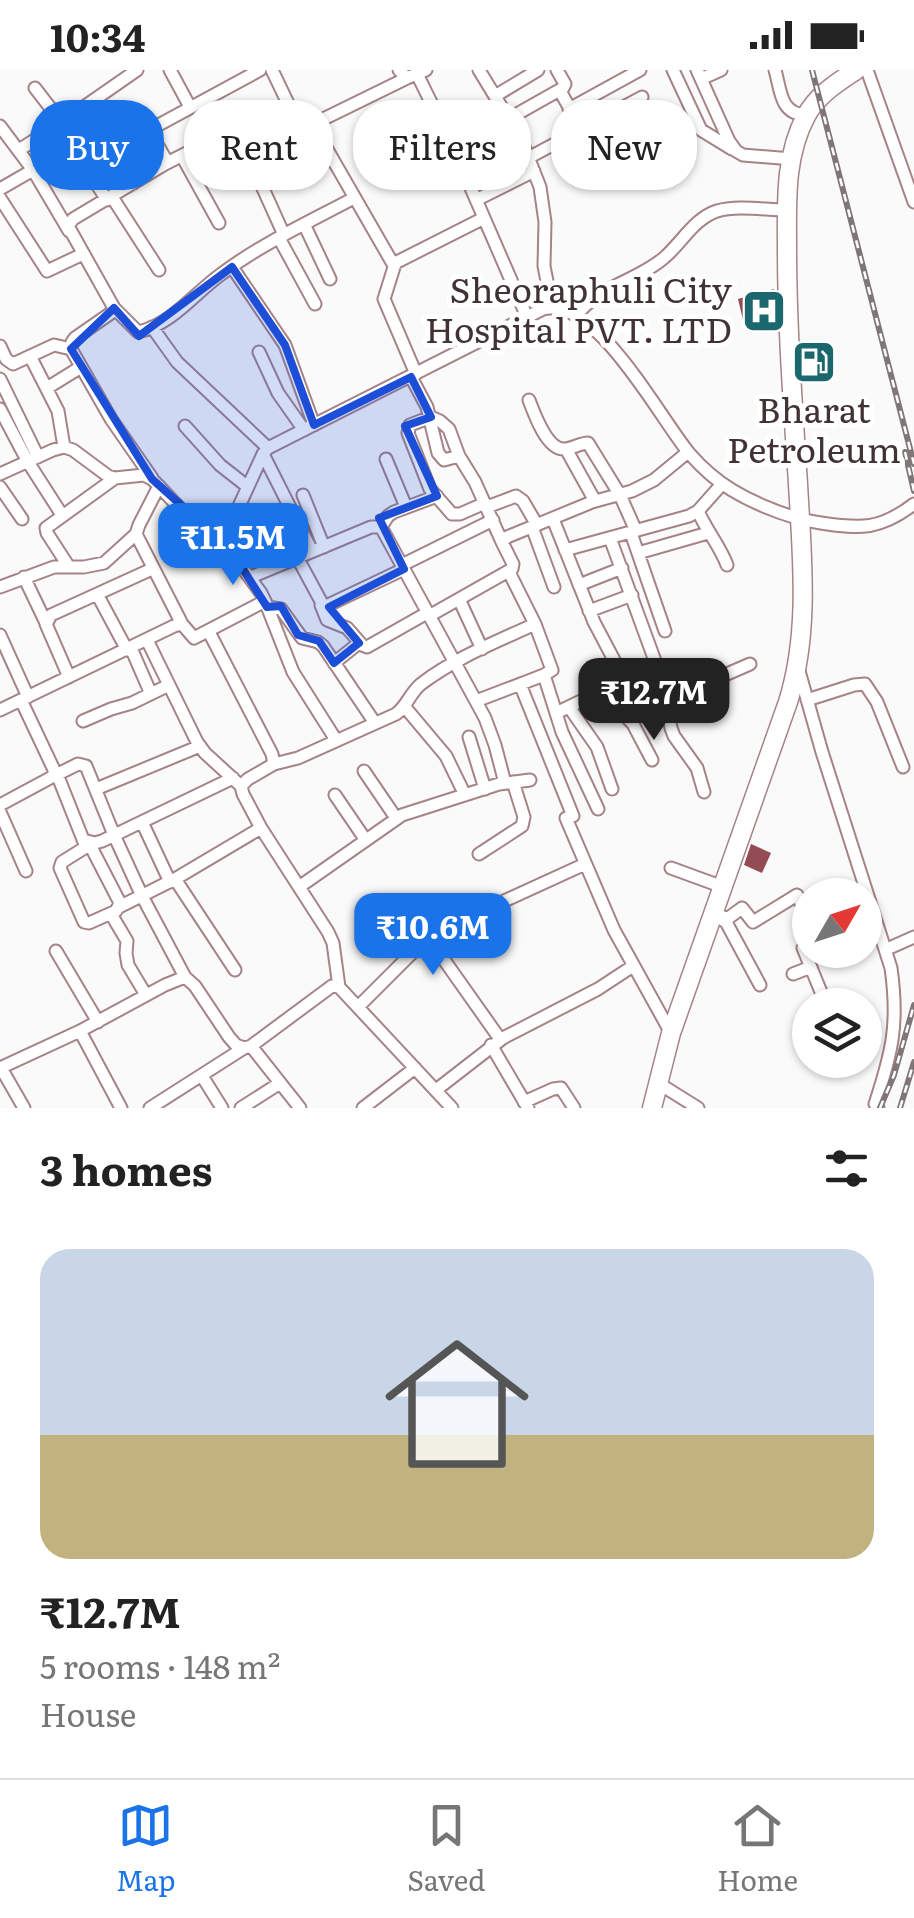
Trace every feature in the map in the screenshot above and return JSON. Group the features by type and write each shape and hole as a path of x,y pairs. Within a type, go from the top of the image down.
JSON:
{"main road":[{"path":"652,1108 671,1033 798,667 802,630 800,520 786,210 792,159 806,115 820,97 856,70"}],"street":[{"path":"170,70 186,100"},
{"path":"201,100 244,74 260,70"},
{"path":"272,70 286,100"},
{"path":"479,70 498,100"},
{"path":"495,96 538,70"},
{"path":"531,108 560,91 564,84 557,70"},
{"path":"586,100 640,70"},
{"path":"673,70 702,130 743,155 792,159"},
{"path":"721,70 699,74 736,151"},
{"path":"775,70 786,106 793,114 806,115"},
{"path":"867,70 914,202"},
{"path":"94,100 132,72"},
{"path":"333,114 412,73 427,100"},
{"path":"35,88 43,100"},
{"path":"560,91 565,100"},
{"path":"637,100 642,97"},
{"path":"184,110 153,128 151,134 165,164 182,156 219,223"},
{"path":"0,126 30,166"},
{"path":"19,150 30,143"},
{"path":"531,160 543,205 544,266 552,307"},
{"path":"333,165 395,264"},
{"path":"476,200 534,171"},
{"path":"0,189 30,172"},
{"path":"45,190 114,308 138,332 152,327 281,236 354,198"},
{"path":"103,190 159,270"},
{"path":"70,231 68,226 73,220 123,190"},
{"path":"263,190 315,304"},
{"path":"472,190 527,317"},
{"path":"0,198 47,271 83,254"},
{"path":"576,316 593,298 664,258 698,222 716,212 786,210"},
{"path":"459,456 444,460 441,457 430,417 384,299 395,264 484,218"},
{"path":"304,224 330,279"},
{"path":"232,267 284,345 309,427"},
{"path":"223,541 265,451 552,307 576,316 614,349 688,452 722,484 800,520 847,527 896,518 914,504"},
{"path":"114,308 72,342 80,367 156,482 194,523 223,541 250,578 266,604 293,672 336,740"},
{"path":"152,327 178,362 265,451 318,549"},
{"path":"0,346 12,364 54,345 72,350"},
{"path":"259,352 278,393 309,427"},
{"path":"30,356 61,419 64,447"},
{"path":"46,388 80,367"},
{"path":"0,379 33,459 62,515"},
{"path":"528,400 555,447 566,449 588,442 620,495 665,632"},
{"path":"0,409 33,459"},
{"path":"298,557 322,613 328,620 348,628 366,648 509,572 513,564 486,505 459,456 449,429 430,417 410,425 408,433 437,496 456,516 486,505 516,496 524,501 554,588"},
{"path":"185,426 220,465 248,487"},
{"path":"0,459 3,472 64,447 115,478"},
{"path":"566,449 595,501"},
{"path":"502,542 654,480 688,452"},
{"path":"386,459 406,507"},
{"path":"69,567 46,528 115,478 144,475 156,482"},
{"path":"0,586 48,568 84,568 104,563 136,534 156,482"},
{"path":"565,550 698,511 722,484"},
{"path":"0,487 22,518"},
{"path":"303,495 318,549"},
{"path":"381,527 388,516 437,496"},
{"path":"698,511 727,565"},
{"path":"553,519 590,611 624,680"},
{"path":"321,605 328,607 493,520"},
{"path":"250,578 372,527 381,527"},
{"path":"381,527 491,730 524,821 517,830 479,854"},
{"path":"638,553 708,533"},
{"path":"136,534 182,624 194,638 266,604 281,608 302,638 318,642 375,723"},
{"path":"610,538 662,680 670,728 697,768 704,792"},
{"path":"579,585 622,568"},
{"path":"46,624 51,614 152,569"},
{"path":"476,701 544,676 552,666 509,572"},
{"path":"24,578 70,677"},
{"path":"96,594 151,694"},
{"path":"590,611 632,595"},
{"path":"459,599 482,648"},
{"path":"0,710 182,624"},
{"path":"86,841 102,841 396,714 412,692 454,662 535,624"},
{"path":"209,632 268,744 274,764"},
{"path":"0,635 55,776 118,898 115,911 126,940 128,966 146,996"},
{"path":"147,640 200,746 237,782 328,932 339,987 452,1108"},
{"path":"334,663 360,643"},
{"path":"556,713 624,680 638,677 704,684 750,664"},
{"path":"798,667 863,878"},
{"path":"544,676 567,743 598,808"},
{"path":"520,684 573,816 566,818 585,864 614,930 671,1033"},
{"path":"807,700 865,684 877,702 903,768"},
{"path":"82,722 169,685"},
{"path":"602,692 633,724 652,760"},
{"path":"404,706 446,756 465,795"},
{"path":"569,707 596,746 612,789"},
{"path":"469,736 485,789"},
{"path":"96,790 200,746"},
{"path":"26,870 0,809 82,764 142,896 185,977 236,1045 248,1047 300,1108"},
{"path":"364,772 396,818"},
{"path":"299,887 396,818 485,789 530,780"},
{"path":"335,795 366,840"},
{"path":"142,822 172,881 235,970"},
{"path":"86,841 86,848 62,862 60,868 84,922 94,922 262,828"},
{"path":"504,901 585,864"},
{"path":"671,868 723,888"},
{"path":"713,913 728,919 742,908 753,922 792,899"},
{"path":"713,913 726,922 760,985"},
{"path":"875,1107 894,1034 894,984 882,936"},
{"path":"886,949 914,937"},
{"path":"358,1007 420,944 430,940 496,1042 526,1105 552,1089 561,1088 574,1108"},
{"path":"56,951 98,1022"},
{"path":"436,1090 496,1042 598,989 633,966"},
{"path":"793,974 808,968"},
{"path":"24,1108 1,1068 185,977"},
{"path":"150,1108 248,1047 323,990 339,987"},
{"path":"80,1031 122,1108"},
{"path":"363,1108 416,1068"},
{"path":"202,1076 222,1108"},
{"path":"242,1108 280,1083"},
{"path":"658,1083 698,1108"}],"highlighted area":[{"path":"232,267 285,345 314,425 411,377 431,417 405,426 437,496 379,518 404,569 329,607 359,643 334,663 319,641 298,635 281,606 267,607 230,549 152,479 71,349 114,308 139,336"}],"building":[{"name":"Sheoraphuli City Hospital PVT. LTD","path":"774,289 776,323 749,331 738,299"},
{"path":"751,844 771,853 762,873 744,865"}],"railway":[{"path":"812,70 914,464"},
{"path":"905,452 914,491"},
{"path":"880,1108 914,1005"},
{"path":"900,1108 914,1062"}],"place":[{"name":"Sheoraphuli City Hospital PVT. LTD","path":"764,311"},
{"name":"Bharat Petroleum","path":"814,362"}]}
